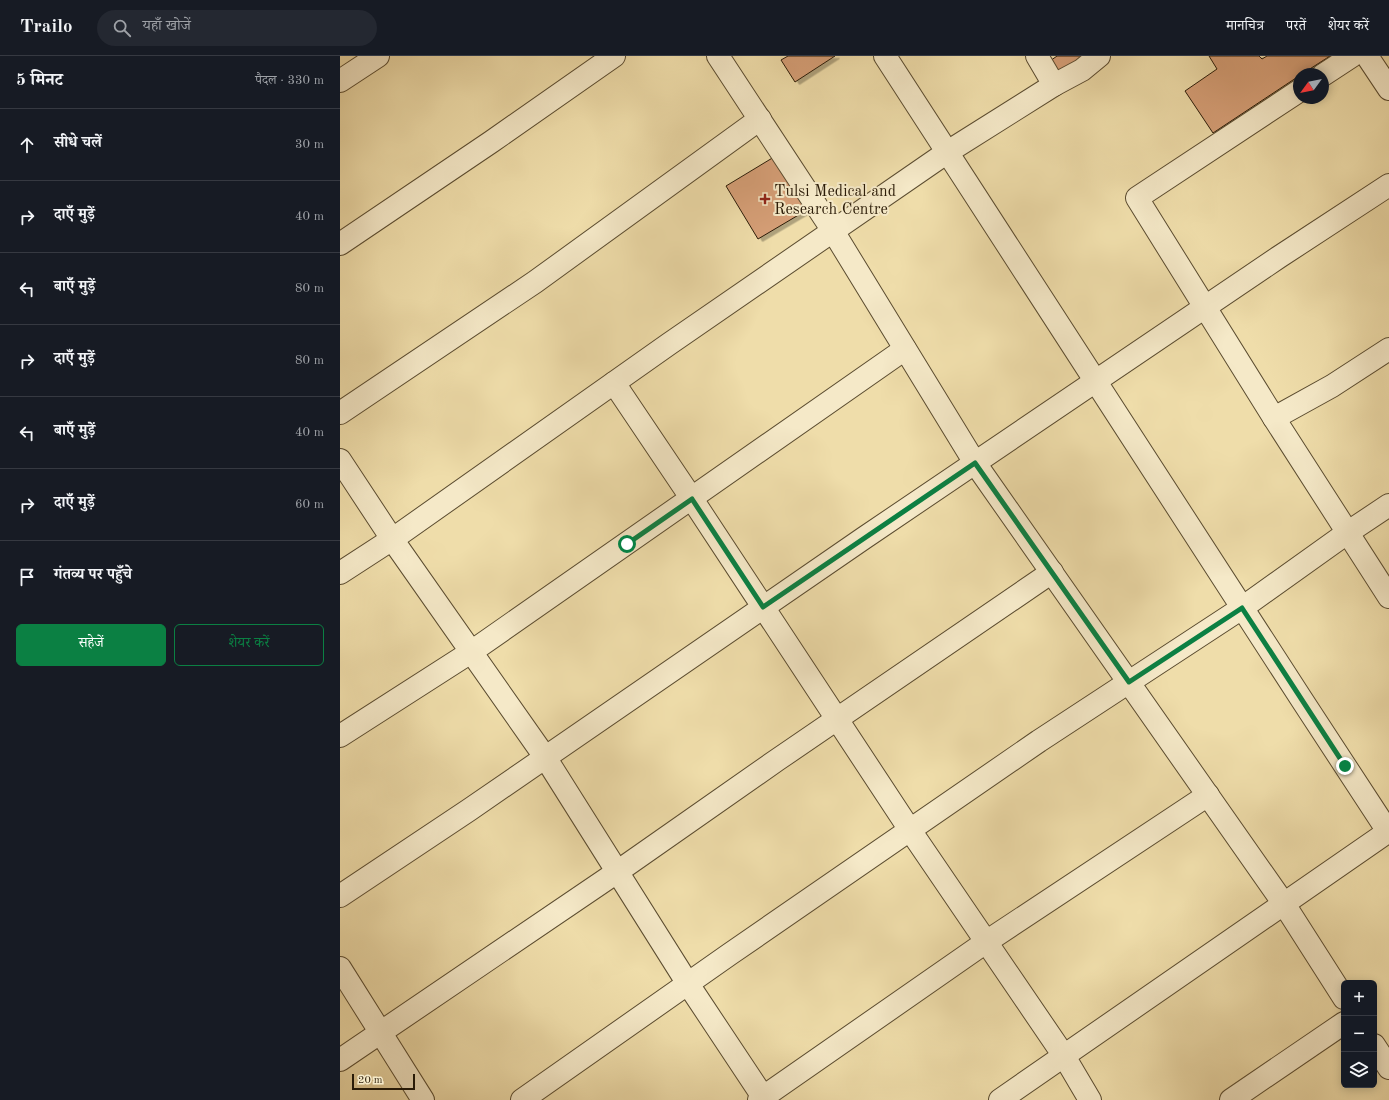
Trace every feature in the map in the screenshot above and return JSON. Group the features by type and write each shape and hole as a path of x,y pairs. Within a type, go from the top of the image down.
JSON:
{"street":[{"path":"340,81 378,56"},
{"path":"340,244 491,142 614,56"},
{"path":"718,56 833,231 975,463 1284,904 1341,993"},
{"path":"885,56 946,153 1389,832 1000,1100"},
{"path":"1037,56 1054,85"},
{"path":"340,573 392,539 946,153 1054,85 1082,70 1099,56"},
{"path":"1329,71 1352,56"},
{"path":"1367,56 1389,89"},
{"path":"1293,95 1137,198 1274,418 1389,597"},
{"path":"340,413 535,282 760,119"},
{"path":"340,896 1278,257 1389,185"},
{"path":"340,736 471,652 905,349"},
{"path":"1274,418 1332,386 1389,349"},
{"path":"614,383 910,830 1064,1056 1090,1100"},
{"path":"340,460 392,539 545,757 762,1099 986,942 1208,795"},
{"path":"522,1100 1039,741 1242,608 1389,505"},
{"path":"340,1060 617,872 1052,572"},
{"path":"340,968 423,1100"},
{"path":"1231,1100 1341,1025"},
{"path":"1377,1050 1389,1068"}],"building":[{"path":"788,56 835,56 795,82 781,60"},
{"path":"1057,56 1086,56 1059,74 1050,61"},
{"path":"1209,56 1259,56 1262,59 1267,56 1330,56 1311,68 1293,68 1293,80 1213,133 1185,91 1217,69"},
{"path":"774,157 807,210 758,239 726,186"}],"place":[{"name":"Tulsi Medical and Research Centre","path":"765,199"}],"route":[{"path":"627,544 692,499 763,607 975,463 1129,682 1242,608 1345,766"}]}
